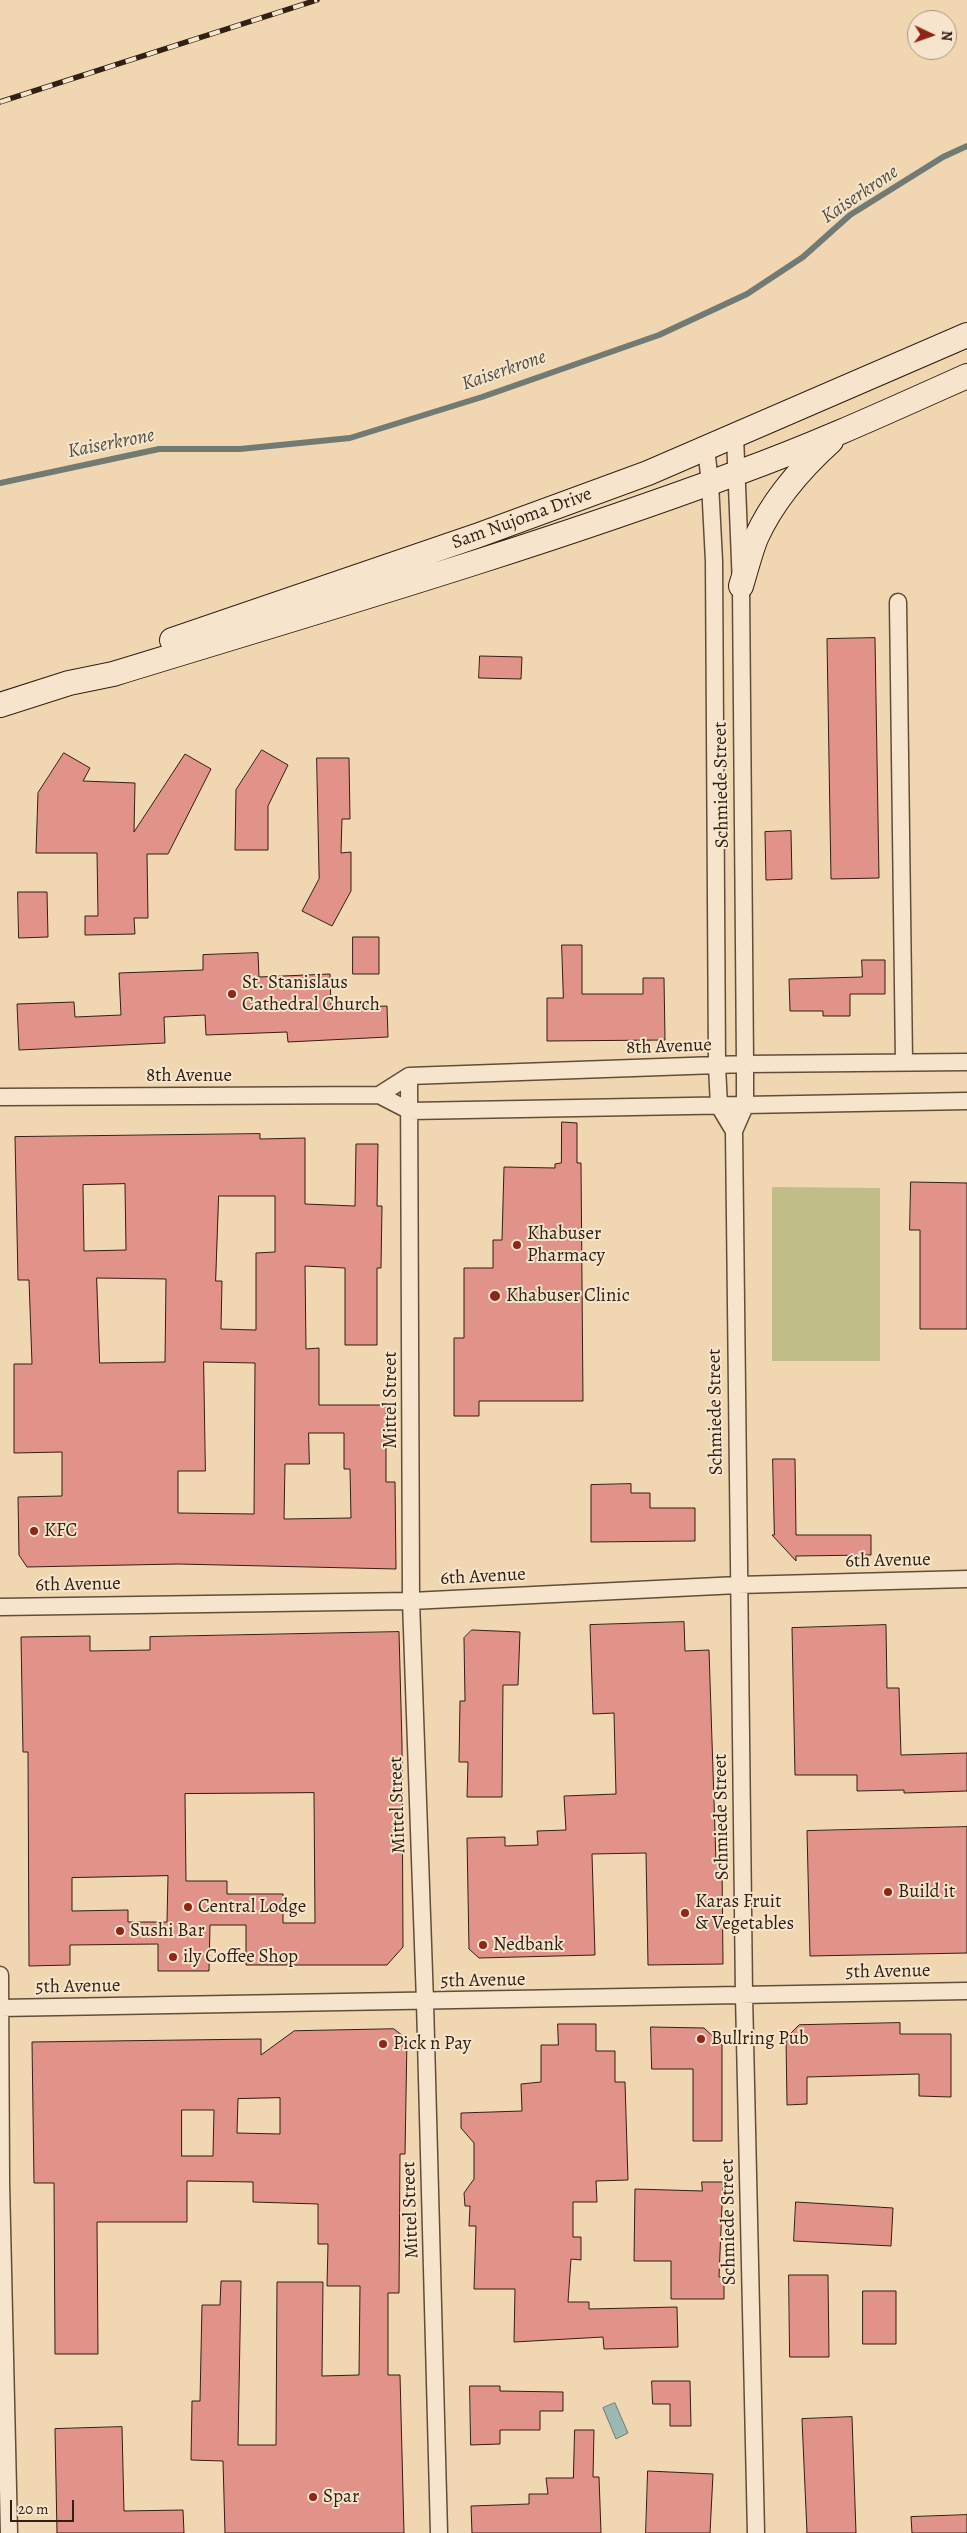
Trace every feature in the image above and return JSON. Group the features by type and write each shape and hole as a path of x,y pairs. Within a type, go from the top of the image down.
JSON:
{"main road":[{"name":"Sam Nujoma Drive","path":"69,683 108,663 479,535 648,473 967,335"},
{"name":"Sam Nujoma Drive","path":"0,705 69,683 113,674 376,594 710,483 842,432 967,376"},
{"path":"741,586 756,539 781,493 812,458 842,432"}],"street":[{"name":"Schmiede Street","path":"735,436 738,473 741,586 745,1064 745,1106 734,1130 738,1585 744,1995 756,2533"},
{"name":"Schmiede Street","path":"706,448 710,483 716,711 717,1066 719,1106 734,1130"},
{"path":"898,602 904,1062"},
{"name":"8th Avenue","path":"409,1076 745,1064 967,1062"},
{"path":"379,1095 409,1076"},
{"name":"Mittel Street","path":"409,1076 411,1601 425,2002 439,2533"},
{"name":"8th Avenue","path":"0,1098 379,1095 410,1111 967,1101"},
{"name":"6th Avenue","path":"0,1606 411,1601 738,1585 967,1579"},
{"path":"0,1975 1,2182 9,2533"},
{"name":"5th Avenue","path":"0,2008 967,1991"}],"shaded area":[{"path":"772,1187 880,1188 880,1361 772,1361"}],"water":[{"path":"615,2403 628,2433 616,2439 603,2408"}],"building":[{"path":"875,638 879,878 831,879 827,639"},
{"path":"480,656 522,657 521,679 479,678"},
{"path":"262,750 288,765 268,806 268,850 235,850 236,790"},
{"path":"64,753 90,768 83,781 135,783 134,832 185,754 211,769 168,854 147,854 148,918 134,918 135,934 85,935 85,916 98,916 97,853 36,853 38,793"},
{"path":"317,758 349,758 350,819 342,819 341,853 351,852 351,891 332,926 302,911 319,879"},
{"path":"791,831 792,879 766,880 765,832"},
{"path":"18,892 47,892 48,937 19,938"},
{"path":"353,937 379,937 379,974 353,974"},
{"path":"562,945 582,945 582,994 643,994 643,978 664,978 665,1040 547,1041 547,998 563,998"},
{"path":"258,953 259,977 330,974 331,1008 387,1006 388,1037 288,1042 287,1032 206,1035 205,1015 164,1017 165,1043 19,1050 17,1004 74,1002 75,1017 121,1015 119,973 203,970 203,955"},
{"path":"862,960 885,960 885,994 850,994 850,1016 823,1016 823,1011 790,1011 789,979 862,977"},
{"path":"562,1122 577,1123 577,1163 581,1163 583,1401 479,1401 479,1416 454,1416 454,1338 464,1338 464,1268 493,1268 493,1240 502,1240 504,1167 555,1168 555,1164 561,1163"},
{"path":"260,1134 260,1139 305,1138 305,1204 355,1206 356,1144 378,1144 377,1206 382,1206 381,1268 377,1268 377,1345 345,1345 345,1268 305,1266 306,1349 319,1348 319,1405 386,1405 386,1482 395,1482 396,1569 178,1564 27,1567 19,1555 18,1497 62,1496 62,1452 14,1453 14,1364 32,1364 29,1280 18,1280 15,1137","holes":["125,1184 126,1250 84,1251 83,1185","219,1196 275,1196 275,1252 256,1253 256,1330 221,1329 222,1281 216,1281","97,1278 166,1279 165,1362 100,1363","204,1362 255,1363 254,1514 178,1513 178,1471 205,1471","309,1433 344,1433 344,1469 350,1469 351,1518 284,1519 285,1464 309,1464"]},
{"path":"911,1182 967,1183 967,1329 920,1329 920,1230 910,1230"},
{"path":"773,1459 795,1459 796,1535 871,1535 871,1555 796,1556 796,1561 772,1535 774,1535"},
{"path":"631,1484 631,1493 650,1493 650,1508 695,1508 695,1541 591,1542 591,1485"},
{"path":"684,1622 685,1651 709,1650 716,1862 722,1862 723,1964 648,1965 646,1853 592,1854 595,1955 479,1958 469,1949 467,1838 505,1837 505,1846 538,1845 537,1831 566,1830 564,1796 616,1794 614,1713 593,1714 590,1625"},
{"path":"886,1625 887,1688 899,1688 901,1755 967,1753 967,1791 904,1793 904,1790 857,1791 857,1775 795,1775 792,1628"},
{"path":"472,1630 520,1632 518,1685 503,1685 502,1797 467,1797 468,1762 459,1762 460,1701 465,1701 464,1638"},
{"path":"399,1632 402,1744 403,1947 387,1965 246,1965 246,1925 210,1925 209,1971 158,1971 158,1944 70,1945 70,1965 29,1966 28,1752 23,1752 21,1637 90,1636 90,1651 150,1650 150,1637","holes":["314,1793 315,1923 283,1923 283,1894 227,1894 227,1881 186,1881 185,1794","168,1876 167,1922 128,1922 128,1910 72,1911 72,1878"]},
{"name":"Build it","path":"967,1827 967,1953 810,1956 807,1831"},
{"path":"900,2023 900,2034 951,2034 951,2097 919,2096 919,2074 807,2077 807,2104 787,2105 786,2038 799,2025"},
{"path":"558,2024 596,2024 596,2051 615,2051 615,2082 625,2082 628,2180 596,2181 597,2202 573,2202 573,2237 581,2237 581,2260 571,2259 568,2302 589,2302 589,2309 677,2307 678,2347 604,2349 603,2337 514,2342 515,2289 474,2289 476,2226 469,2226 470,2206 465,2206 464,2193 474,2179 474,2143 461,2128 461,2113 522,2111 521,2084 541,2082 541,2045 558,2045"},
{"path":"651,2027 704,2028 722,2045 722,2141 693,2141 693,2069 652,2069"},
{"path":"394,2029 407,2039 405,2154 400,2154 399,2293 388,2293 388,2375 400,2375 404,2533 225,2533 223,2461 191,2460 192,2401 200,2401 202,2305 220,2305 221,2281 241,2281 238,2445 276,2445 277,2282 323,2282 322,2376 359,2375 360,2286 327,2286 328,2244 318,2244 318,2204 253,2202 253,2182 187,2181 187,2222 97,2222 98,2354 55,2354 54,2183 34,2183 32,2042 261,2039 261,2055 294,2031","holes":["280,2098 280,2134 237,2133 238,2099","182,2110 214,2110 213,2156 182,2156"]},
{"path":"702,2182 723,2182 719,2277 724,2277 724,2299 671,2299 671,2261 634,2261 635,2189 702,2191"},
{"path":"796,2202 893,2208 891,2246 794,2241"},
{"path":"789,2275 828,2275 829,2357 790,2357"},
{"path":"863,2291 896,2291 896,2344 863,2344"},
{"path":"652,2381 690,2381 691,2426 670,2426 670,2404 653,2404"},
{"path":"470,2386 500,2386 500,2391 563,2392 563,2411 540,2411 540,2430 500,2430 500,2444 471,2445"},
{"path":"852,2417 856,2533 807,2533 802,2419"},
{"path":"122,2427 124,2511 183,2510 184,2533 57,2533 55,2429"},
{"path":"575,2430 594,2430 593,2477 599,2477 601,2533 472,2533 471,2506 529,2504 529,2494 548,2494 546,2478 573,2478"},
{"path":"648,2471 713,2474 710,2533 646,2533"},
{"path":"967,2515 967,2533 912,2533 911,2517"}],"waterway":[{"name":"Kaiserkrone","path":"0,483 159,449 240,449 350,438 482,397 659,335 747,294 803,257 850,215 943,157 967,146"}],"railway":[{"path":"0,102 317,0"}],"place":[{"name":"St. Stanislaus Cathedral Church","path":"232,994"},
{"name":"Khabuser Pharmacy","path":"517,1245"},
{"name":"Khabuser Clinic","path":"495,1296"},
{"name":"KFC","path":"34,1531"},
{"name":"Build it","path":"888,1892"},
{"name":"Central Lodge","path":"188,1907"},
{"name":"Karas Fruit & Vegetables","path":"685,1913"},
{"name":"Sushi Bar","path":"120,1931"},
{"name":"Nedbank","path":"483,1945"},
{"name":"ily Coffee Shop","path":"173,1957"},
{"name":"Bullring Pub","path":"701,2039"},
{"name":"Pick n Pay","path":"383,2044"},
{"name":"Spar","path":"313,2497"}]}
